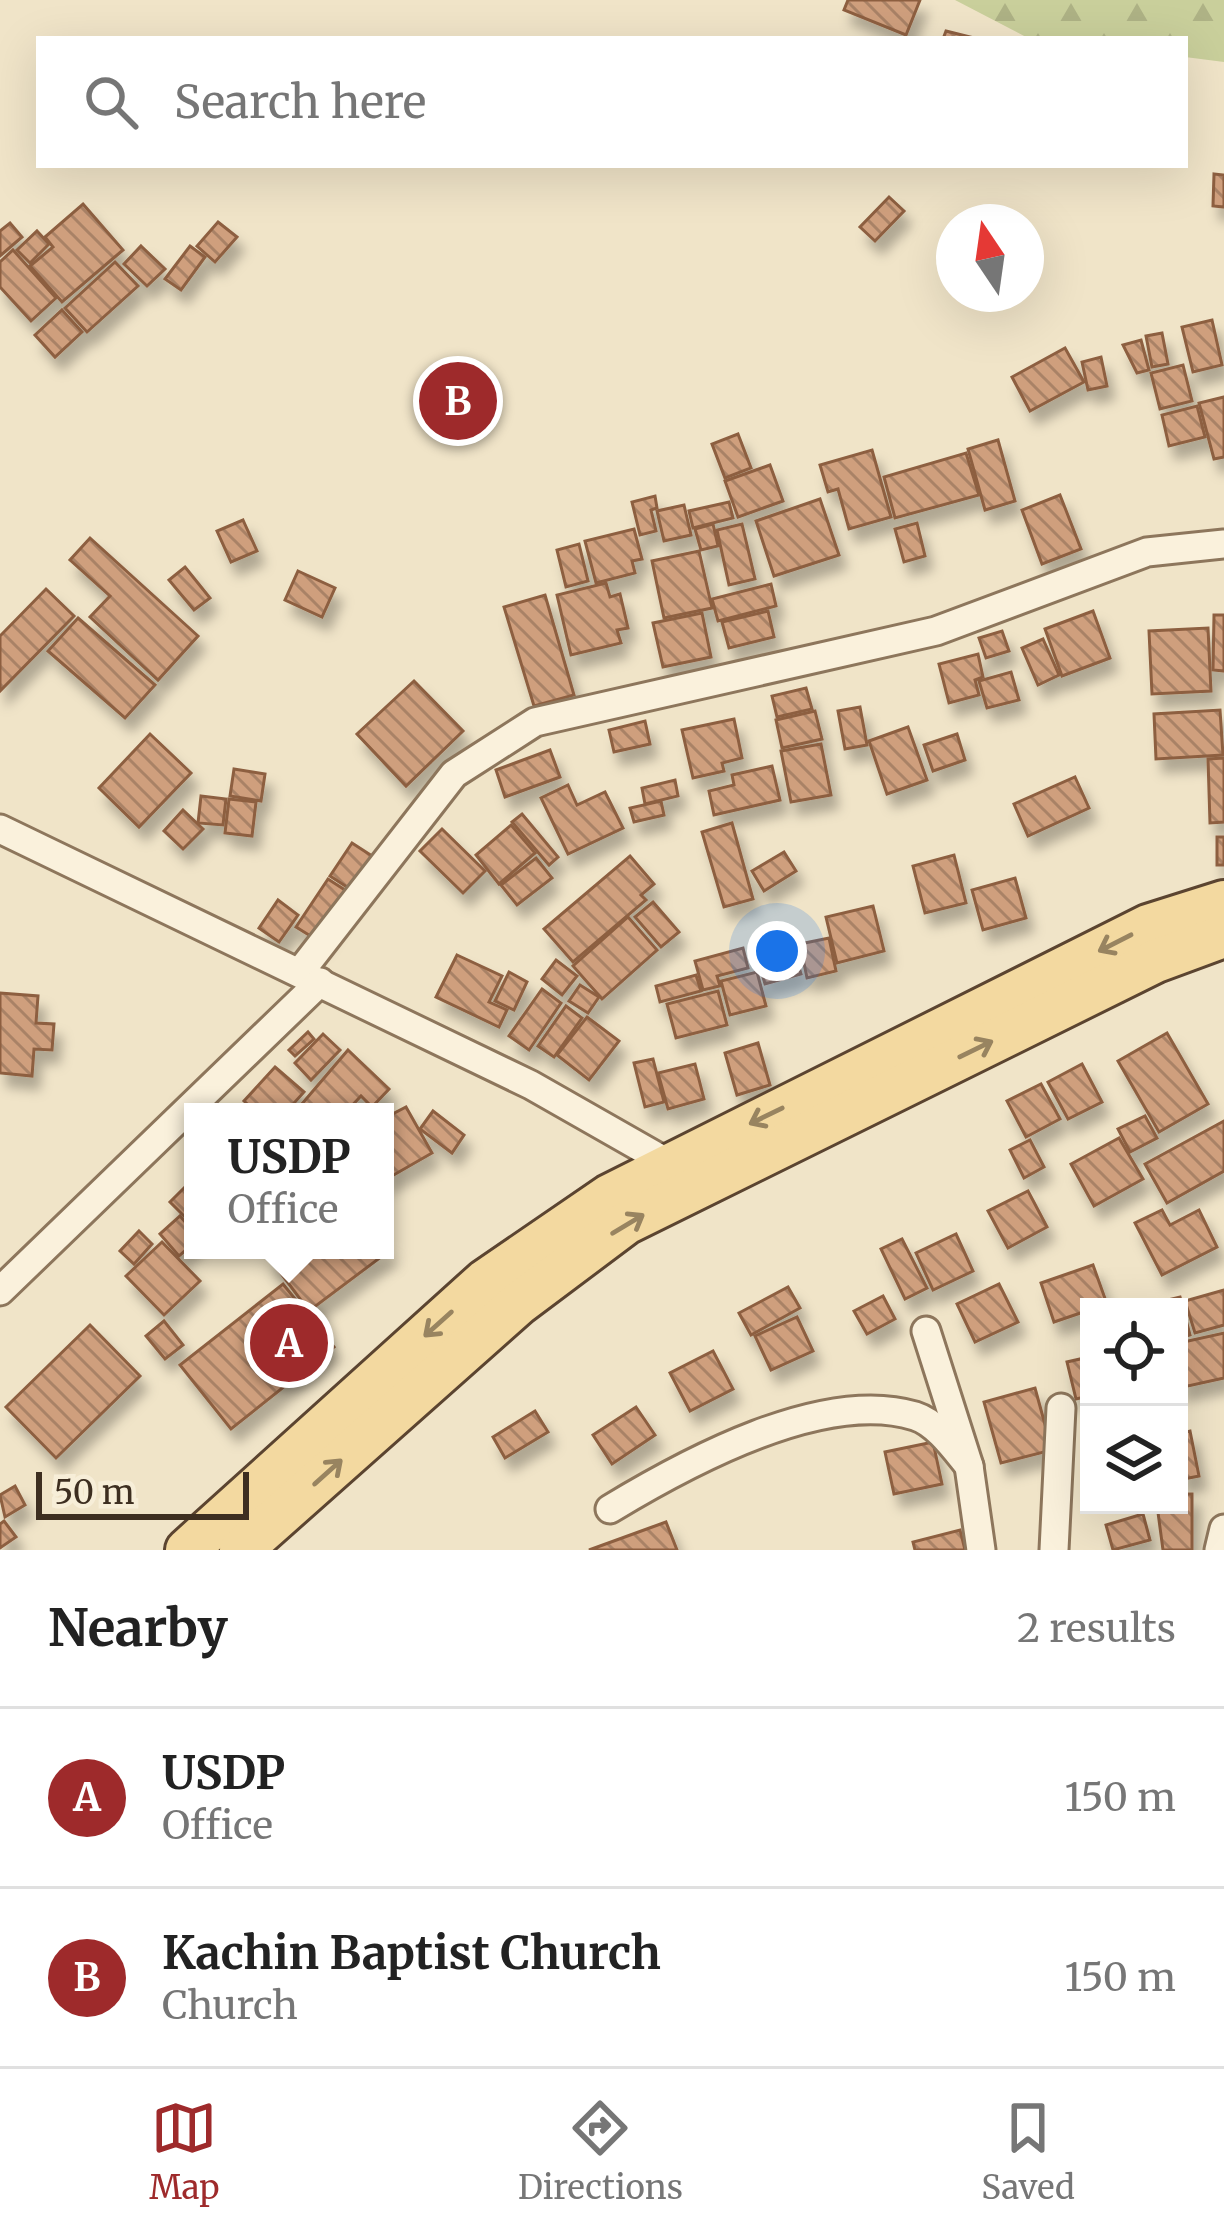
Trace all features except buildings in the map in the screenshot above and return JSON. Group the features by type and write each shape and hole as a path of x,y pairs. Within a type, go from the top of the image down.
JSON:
{"main road":[{"path":"268,1541 555,1274 686,1174 1148,926 1224,902"},
{"path":"187,1550 485,1281 609,1196 686,1174 1156,961 1224,936"}],"street":[{"path":"186,1103 310,977 454,773 535,722 936,631 1147,552 1224,544"},
{"path":"0,829 531,1085 686,1174"},
{"path":"0,1291 184,1105"},
{"path":"926,1331 969,1466 981,1550"},
{"path":"1054,1550 1061,1408"},
{"path":"610,1509 693,1459 767,1429 880,1411 919,1417 969,1466"},
{"path":"1219,1550 1224,1529"}],"green space":[{"path":"955,0 1224,0 1224,62 1188,57 1188,36 1024,36"}],"place":[{"name":"Kachin Baptist Church","path":"458,401"},
{"name":"USDP","path":"289,1343"}]}
